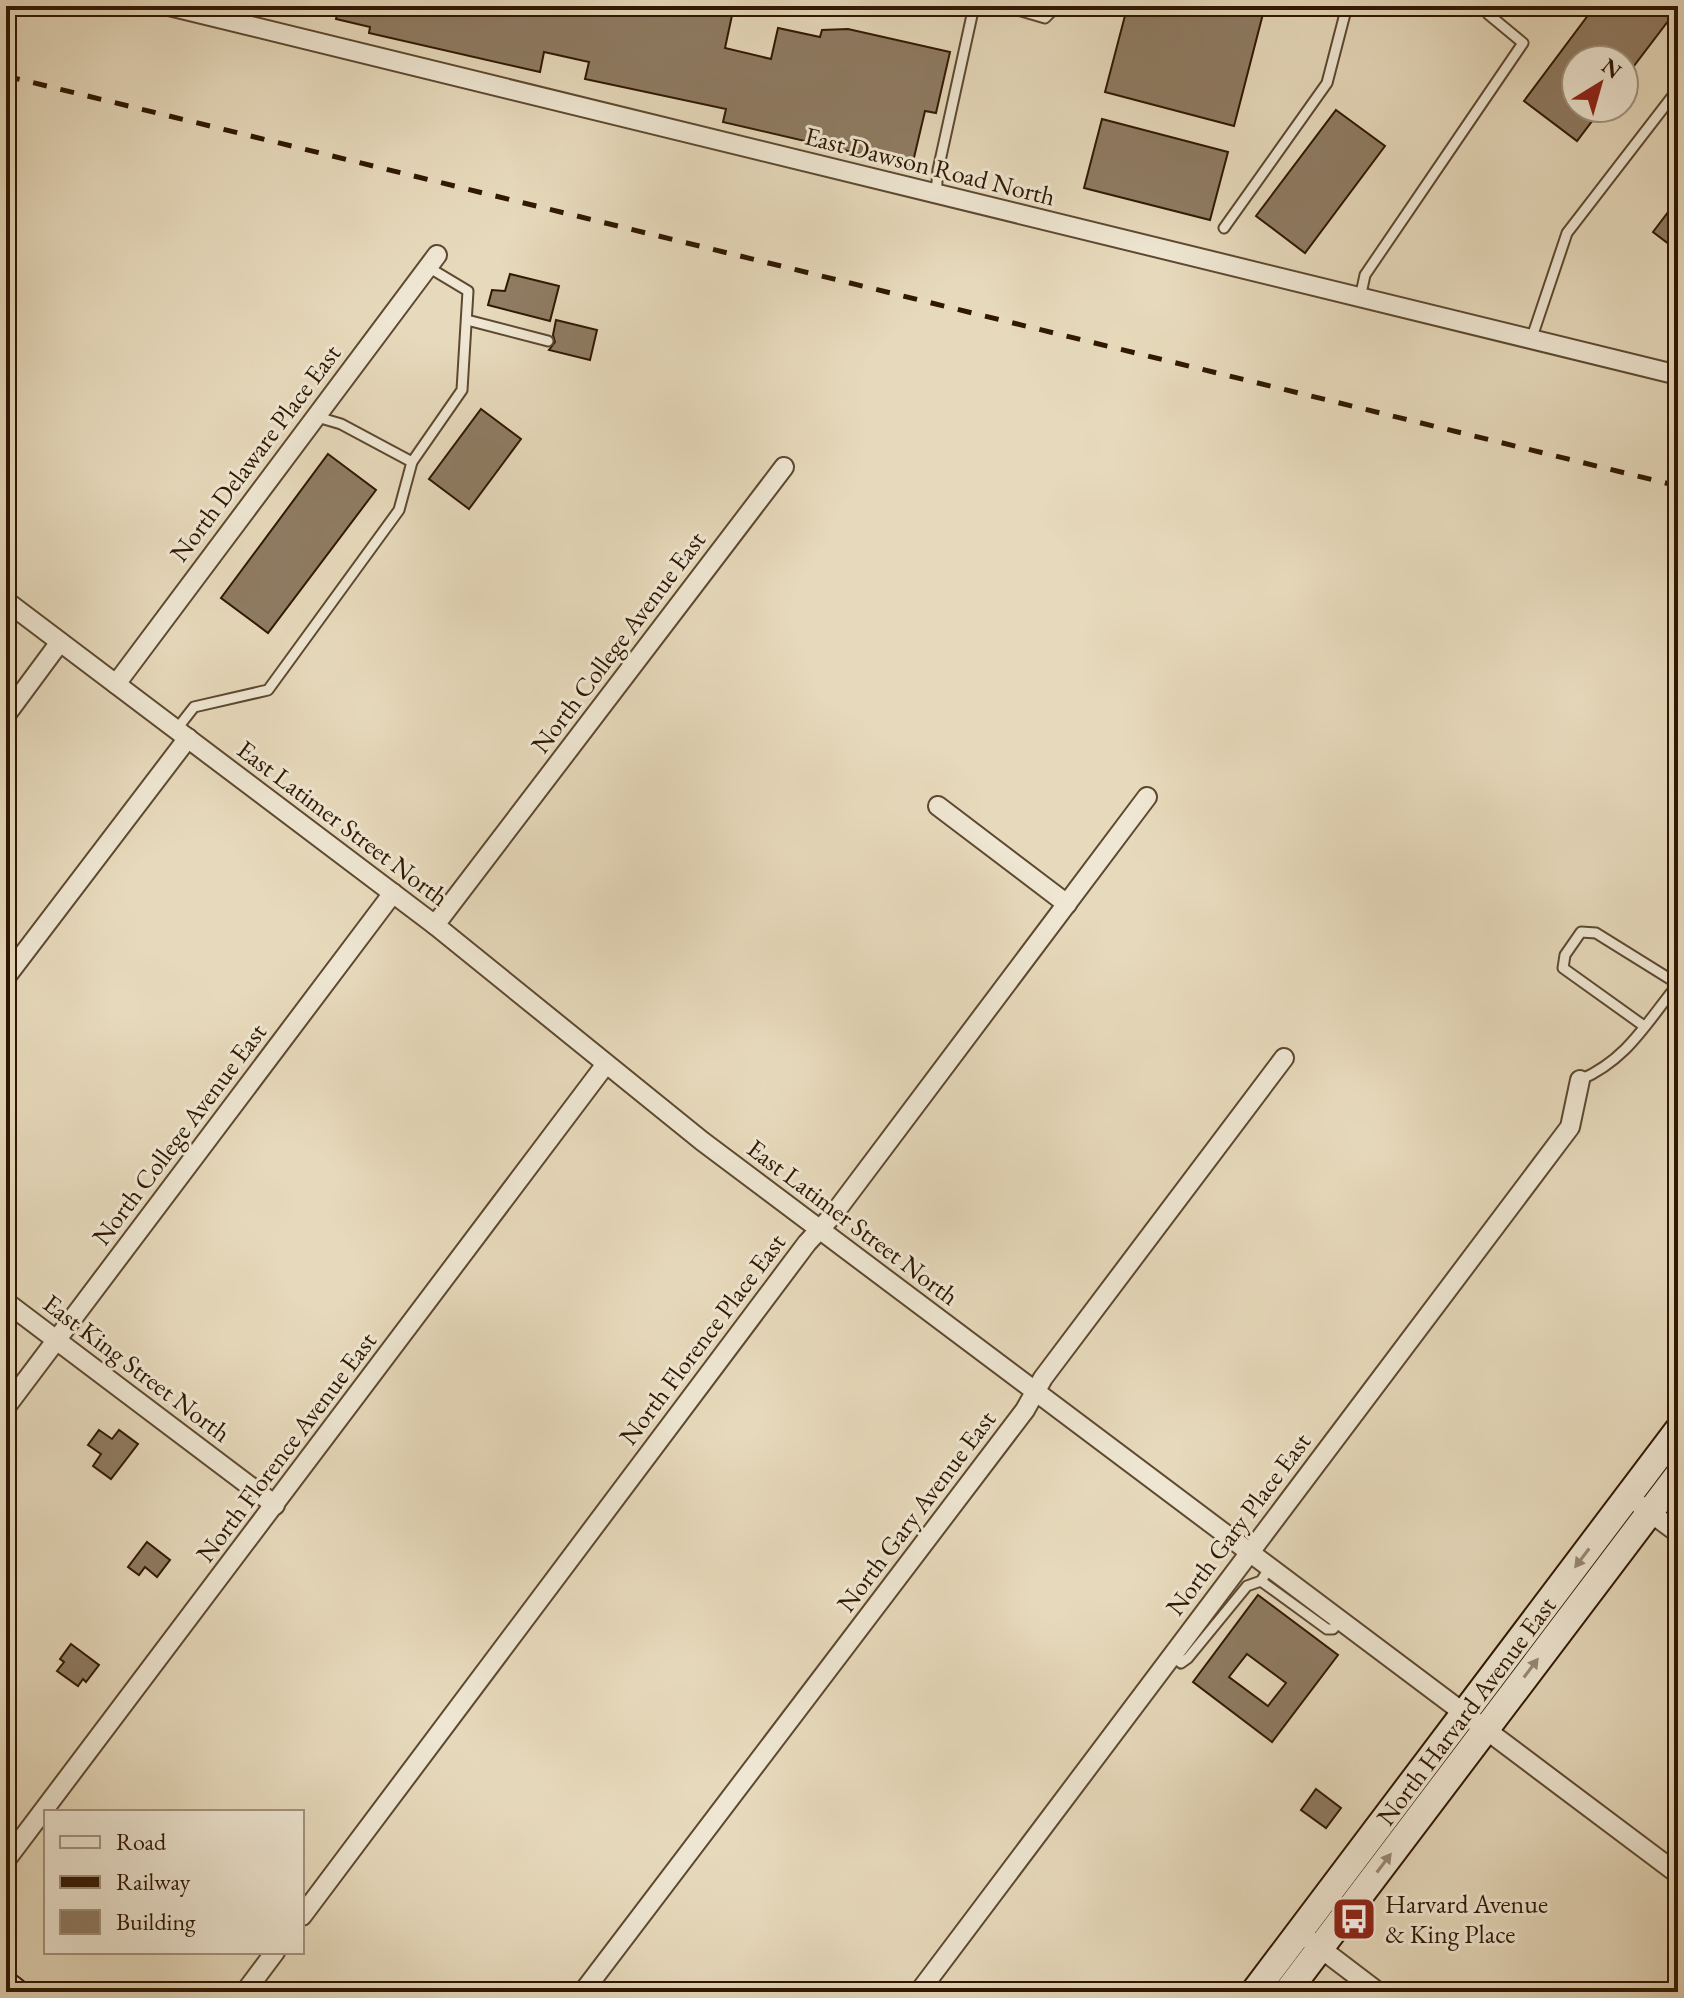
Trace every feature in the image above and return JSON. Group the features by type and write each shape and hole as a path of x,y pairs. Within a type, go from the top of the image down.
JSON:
{"main road":[{"name":"North Harvard Avenue East","path":"1254,1992 1310,1940 1474,1722 1678,1430"},
{"name":"North Harvard Avenue East","path":"1474,1722 1678,1475"},
{"name":"North Harvard Avenue East","path":"1287,1992 1310,1940"},
{"path":"6,1985 15,1992"}],"street":[{"name":"East Dawson Road North","path":"169,6 1678,375"},
{"name":"North Delaware Place East","path":"116,684 432,261"},
{"name":"North College Avenue East","path":"435,925 784,467"},
{"name":"East Latimer Street North","path":"6,601 435,925 702,1141 1248,1553 1265,1575 1339,1621 1678,1874"},
{"path":"6,715 60,642"},
{"path":"6,977 182,734"},
{"name":"North Florence Place East","path":"304,1913 797,1256 1147,797"},
{"path":"938,806 1067,904"},
{"name":"North College Avenue East","path":"6,1407 393,893"},
{"name":"North Gary Avenue East","path":"583,1992 1025,1410 1284,1058"},
{"name":"North Florence Avenue East","path":"6,1860 606,1064"},
{"name":"North Gary Place East","path":"919,1992 1570,1127 1580,1080"},
{"name":"East King Street North","path":"6,1302 275,1505"},
{"path":"1629,1496 1678,1533"},
{"path":"1310,1940 1378,1992"},
{"path":"245,1992 274,1954"}],"lane":[{"path":"936,194 938,170 974,6"},
{"path":"1004,6 1045,18 1057,6"},
{"path":"1224,228 1327,83 1347,6"},
{"path":"1360,298 1365,275 1523,43 1488,14 1494,6"},
{"path":"1531,340 1567,233 1678,89"},
{"path":"182,734 194,707 268,690 399,510 412,462 462,390 468,291 432,261"},
{"path":"467,320 548,341"},
{"path":"314,416 341,424 412,462"},
{"path":"1580,1080 1599,1072 1627,1050 1678,984 1596,933 1581,932 1565,955 1563,968 1644,1026"},
{"path":"1172,1656 1181,1663 1188,1658 1247,1586 1265,1575"}],"building":[{"path":"339,6 734,6 725,48 771,59 778,28 820,37 822,30 848,29 950,52 936,113 925,111 912,166 723,122 726,109 585,79 589,62 544,52 540,72 369,33 370,27 336,19"},
{"path":"1159,6 1265,6 1234,126 1105,92 1127,8 1157,16"},
{"path":"1595,6 1678,8 1640,58 1640,44 1567,44"},
{"path":"1560,53 1560,124 1590,124 1577,141 1524,101"},
{"path":"1336,110 1385,146 1305,253 1256,216"},
{"path":"1102,119 1228,152 1210,220 1084,188"},
{"path":"1678,199 1678,251 1653,232"},
{"path":"510,274 559,286 550,321 488,305 492,290 505,291"},
{"path":"556,320 597,330 590,360 549,350 555,342"},
{"path":"481,409 521,439 469,509 429,479"},
{"path":"328,454 376,490 268,633 221,598"},
{"path":"99,1430 112,1439 119,1430 138,1444 111,1479 93,1466 101,1454 88,1445"},
{"path":"147,1542 170,1560 157,1577 145,1567 139,1575 128,1567"},
{"path":"1258,1595 1338,1655 1272,1742 1193,1682","holes":["1247,1654 1286,1683 1268,1706 1229,1677"]},
{"path":"71,1644 99,1665 86,1682 83,1679 78,1686 57,1671 64,1662 60,1659"},
{"path":"1316,1789 1341,1808 1326,1828 1301,1810"}],"railway":[{"path":"6,76 1678,486"}],"place":[{"name":"Harvard Avenue & King Place","path":"1354,1919"}]}
